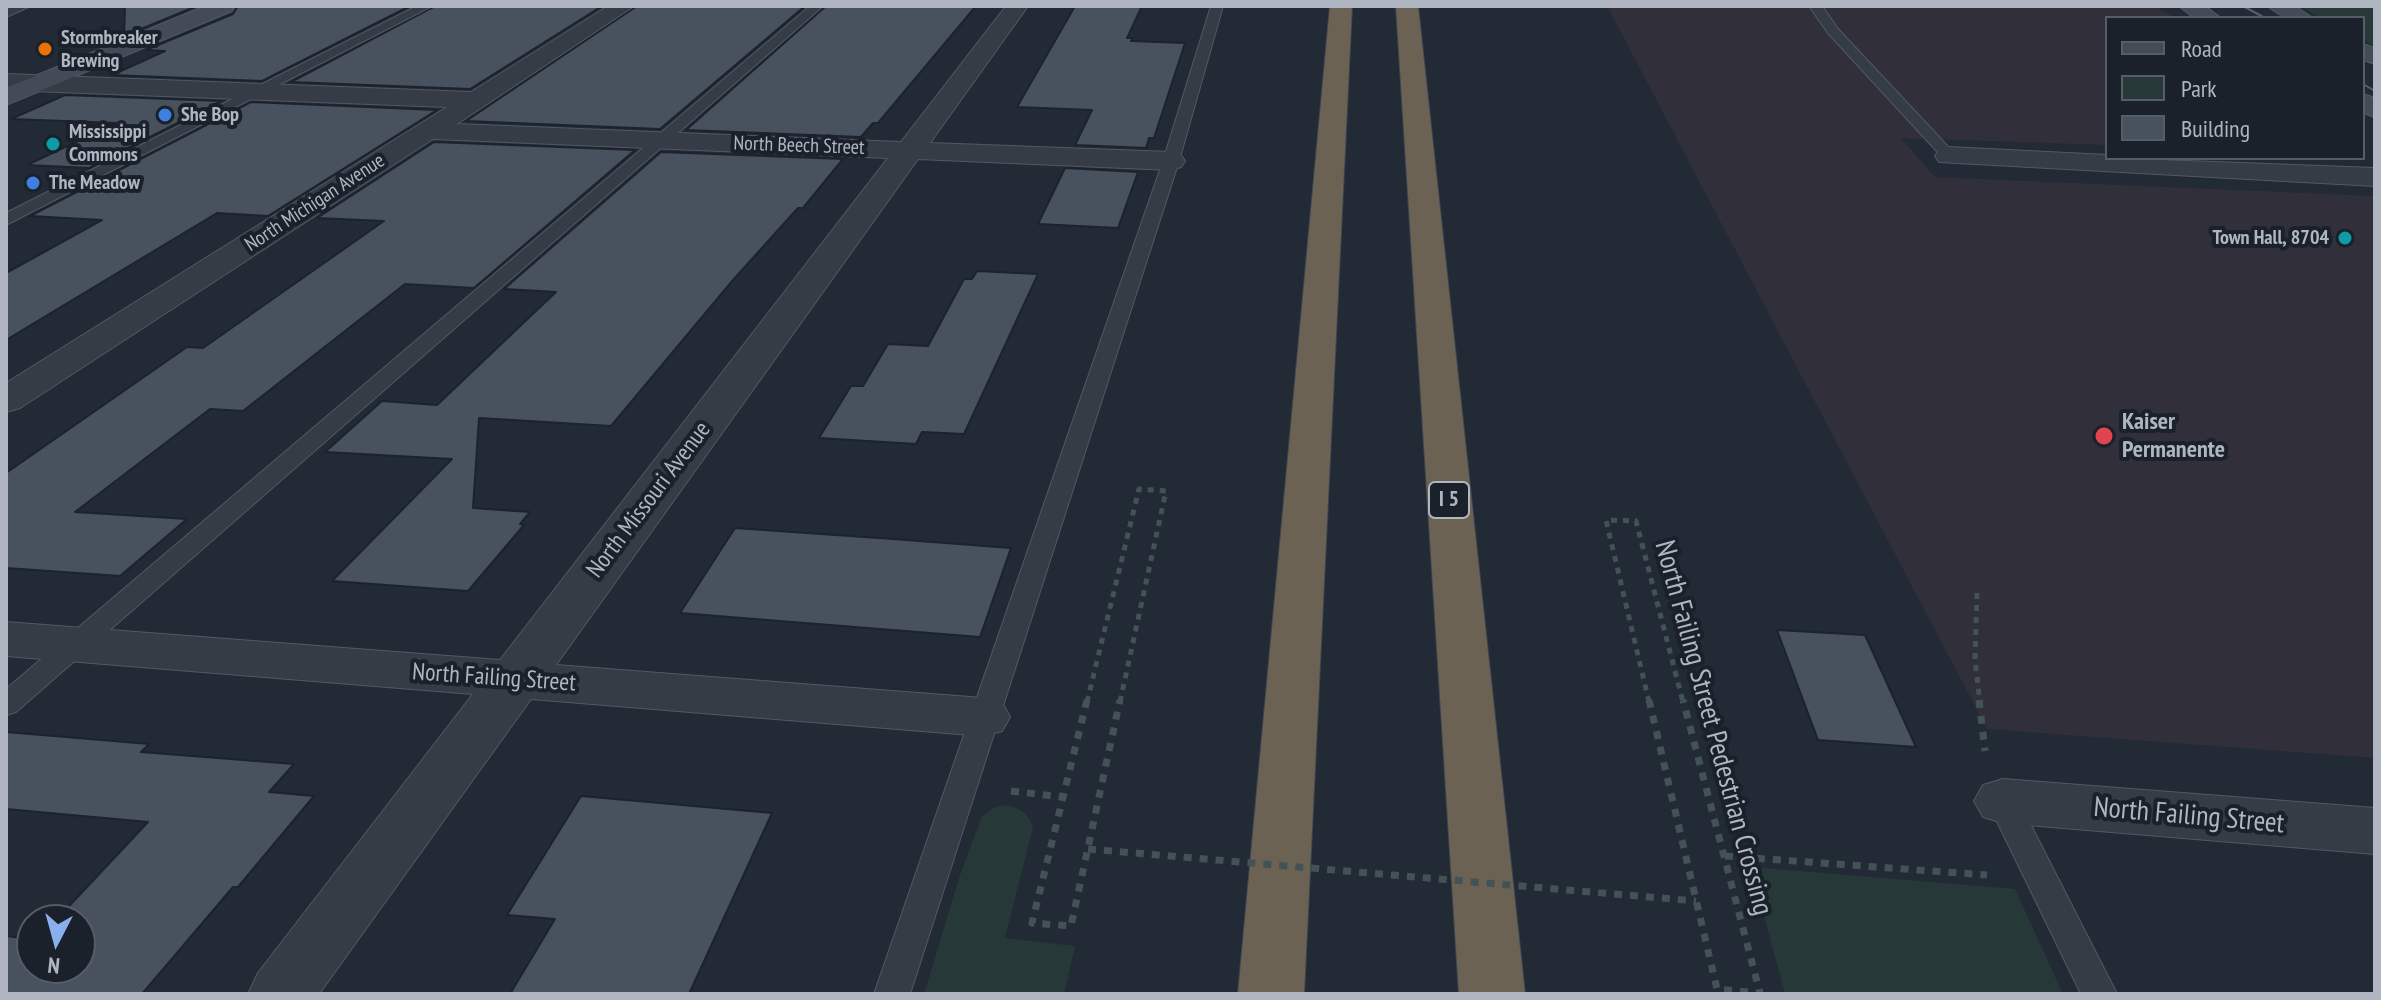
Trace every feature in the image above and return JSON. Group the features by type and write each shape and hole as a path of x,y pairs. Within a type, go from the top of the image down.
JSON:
{"highway":[{"path":"1271,994 1341,6"},
{"name":"I 5","path":"1407,6 1492,994"}],"street":[{"path":"6,97 224,6"},
{"name":"North Michigan Avenue","path":"6,400 623,6"},
{"name":"North Missouri Avenue","path":"281,994 1017,6"},
{"path":"2278,6 2298,16"},
{"path":"6,82 478,100"},
{"name":"North Beech Street","path":"428,131 1171,161"},
{"path":"1949,156 2375,177"},
{"name":"North Failing Street","path":"6,639 983,717"},
{"name":"North Failing Street","path":"2003,801 2375,831"}],"lane":[{"path":"6,13 25,6"},
{"path":"6,220 426,6"},
{"path":"6,705 817,6"},
{"path":"892,994 1171,161 1217,6"},
{"path":"1815,6 1832,30 1949,156"},
{"path":"2003,801 2099,994"}],"path":[{"path":"1139,489 1166,491 1088,849 1071,926 1032,923 1139,489"},
{"name":"North Failing Street Pedestrian Crossing","path":"1606,520 1636,521 1725,856 1760,993 1717,989 1606,520"},
{"path":"1977,593 1975,660 1984,746 2003,801"},
{"path":"1088,849 1696,901"},
{"path":"1725,856 2044,880"}],"shaded area":[{"name":"Kaiser Permanente","path":"1607,6 2155,6 2172,16 2105,16 2105,145 1901,138 1935,177 2375,196 2375,758 1987,729"}],"green space":[{"path":"2299,6 2375,6 2375,46 2365,41 2365,16 2317,16"},
{"path":"1007,805 1023,812 1033,827 1005,938 1075,946 1064,994 924,994 960,875 982,816 995,807"},
{"path":"1751,867 2015,889 2063,994 1785,994"}],"building":[{"path":"125,6 197,6 124,36"},
{"path":"238,6 410,6 262,81 112,75 165,51 146,50 233,14"},
{"path":"435,6 602,6 470,89 291,82"},
{"path":"637,6 805,6 660,129 466,121"},
{"path":"826,6 976,6 878,123 873,123 861,137 686,130"},
{"path":"1075,6 1142,6 1127,38 1133,38 1131,41 1185,43 1154,138 1149,138 1146,148 1075,145 1092,110 1017,107"},
{"path":"65,95 221,101 89,168 27,165 116,123 11,119"},
{"path":"251,102 437,110 268,216 217,213 6,340 6,273 102,220 30,216"},
{"path":"434,142 635,150 474,288 405,284 243,411 210,409 75,512 187,519 120,576 6,568 6,473 187,347 203,348 384,221 317,218"},
{"path":"661,152 843,159 803,208 798,208 733,280 611,426 479,418 473,508 530,512 520,524 524,525 468,591 332,581 452,459 325,452 382,401 437,405 556,292 504,289"},
{"path":"1065,168 1138,172 1118,228 1038,224"},
{"path":"977,271 1038,274 964,434 922,432 916,444 819,438 851,386 863,386 888,344 928,346 964,279 972,279"},
{"path":"735,528 1011,548 980,637 680,613"},
{"path":"1777,630 1865,635 1916,747 1818,740"},
{"path":"6,732 149,744 141,752 294,764 269,792 314,796 142,994 6,994 6,936 16,937 16,984 96,984 96,904 71,904 148,822 6,809"},
{"path":"581,796 772,813 689,994 510,994 555,919 507,915"}],"tram line":[{"path":"2243,6 2261,16"},
{"path":"2365,85 2375,91"}],"place":[{"name":"Stormbreaker Brewing","path":"45,49"},
{"name":"She Bop","path":"165,115"},
{"name":"Mississippi Commons","path":"53,144"},
{"name":"The Meadow","path":"33,183"},
{"name":"Town Hall, 8704","path":"2345,238"},
{"name":"Kaiser Permanente","path":"2104,436"}]}
